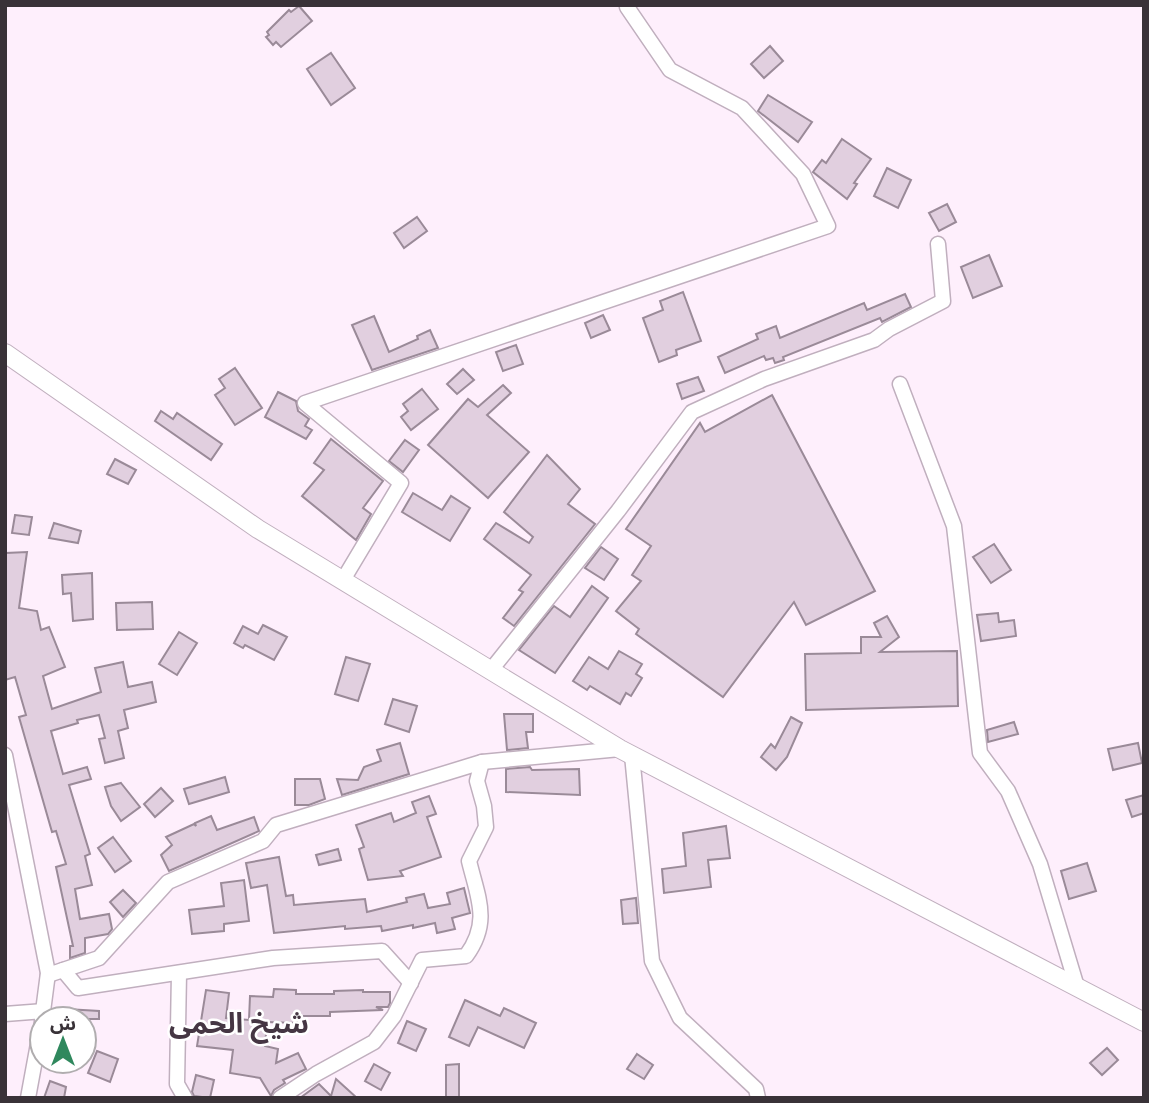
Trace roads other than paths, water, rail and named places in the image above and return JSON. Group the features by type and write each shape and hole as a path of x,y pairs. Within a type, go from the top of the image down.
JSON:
{"main road":[{"path":"5,353 258,529 626,752 1144,1022"}],"street":[{"path":"343,580 401,483 305,403 828,226 803,174 742,108 670,70 626,7"},
{"path":"491,670 618,511 692,412 764,379 874,340 889,329 943,301 938,244"},
{"path":"900,384 954,526 980,753 1008,791 1040,864 1077,987"},
{"path":"48,975 99,958 168,882 263,841 276,825 482,762 626,752 652,961 680,1018 757,1089 758,1098"},
{"path":"5,755 48,975 44,1005"},
{"path":"280,1098 316,1074 374,1042 394,1017 422,960 466,956 474,944 481,926 480,907 469,861 486,827 477,780 482,762"},
{"path":"63,970 78,988 273,958 382,951 411,983"},
{"path":"179,973 177,1084 185,1098"},
{"path":"5,1014 28,1016"},
{"path":"28,1098 32,1075"}],"district":[{"name":"شيخ الحمى","path":"239,1022"}]}
